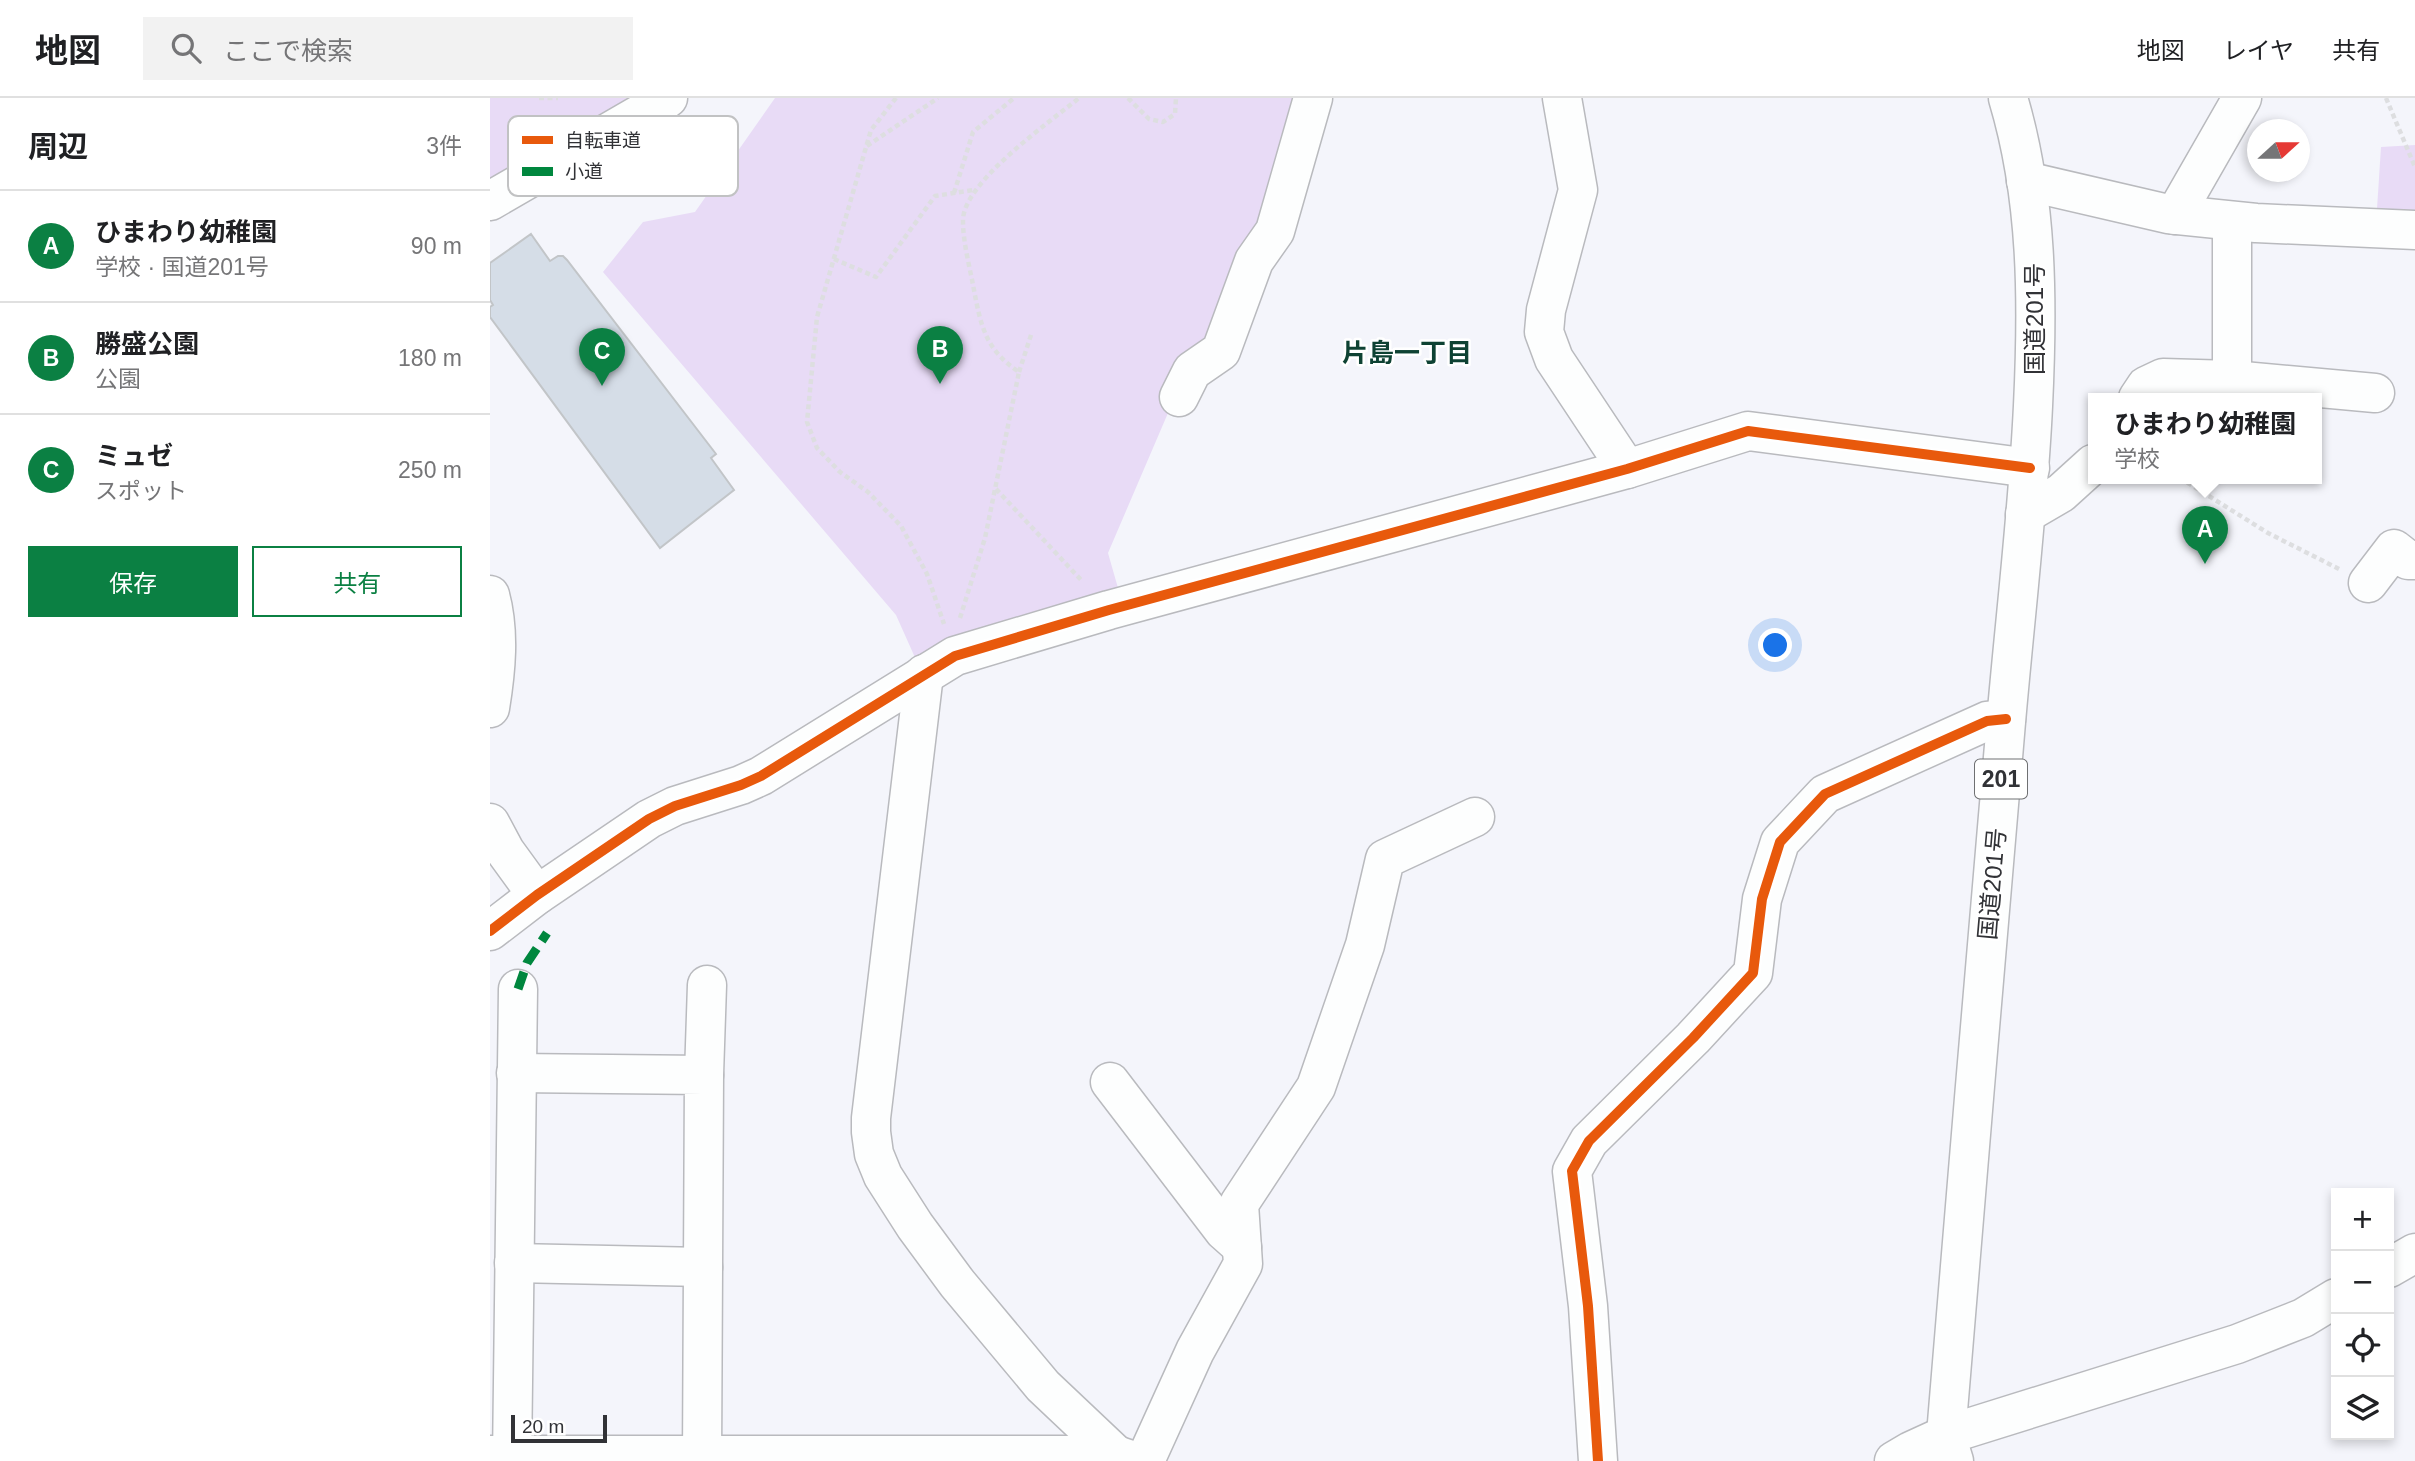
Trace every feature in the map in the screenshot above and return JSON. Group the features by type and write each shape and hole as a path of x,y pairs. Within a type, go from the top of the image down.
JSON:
{"main road":[{"path":"637,116 668,98"},
{"path":"1179,397 1192,371 1222,351 1254,261 1275,230 1313,98"},
{"path":"1562,98 1578,190 1546,310 1544,332 1554,359 1627,469"},
{"name":"国道201号","path":"1950,1448 2006,719 2030,468 2038,322 2035,259 2026,181 2008,98"},
{"path":"2175,215 2242,98"},
{"path":"2026,181 2175,215 2232,221 2415,230"},
{"path":"490,201 508,191"},
{"path":"2232,221 2232,380"},
{"path":"2141,393 2146,386 2163,378 2232,380 2375,393"},
{"path":"490,931 537,895 649,819 675,806 761,776 943,657 1627,469 1748,431 2030,468"},
{"path":"2025,514 2061,493 2088,469"},
{"path":"2368,583 2394,549 2408,560 2415,560"},
{"path":"490,595 496,616 497,643 490,708"},
{"path":"943,657 871,1118 874,1154 883,1176 915,1226 957,1283 1043,1386 1131,1459"},
{"path":"1598,1461 1588,1306 1573,1171 1589,1141 1693,1038 1753,973 1762,899 1780,842 1825,794 1987,721 2006,719"},
{"path":"1131,1459 1243,1264 1239,1204 1316,1087 1365,945 1385,859 1475,817"},
{"path":"490,823 505,851 537,895"},
{"path":"702,1458 707,985"},
{"path":"518,989 514,1263 505,1457 1131,1459"},
{"path":"516,1073 704,1075"},
{"path":"1110,1082 1224,1231 1242,1247"},
{"path":"2394,1265 2415,1252"},
{"path":"514,1263 703,1267"},
{"path":"1894,1461 1911,1451 1950,1448 2237,1344 2303,1318 2331,1301"}],"path":[{"path":"539,98 558,98"},
{"path":"896,98 871,130 817,317 807,422 817,447 840,472 868,492 901,526 927,574 943,657"},
{"path":"867,146 938,98"},
{"path":"954,193 973,132 1014,98"},
{"path":"1018,372 1003,362 989,344 980,320 963,219 969,197 987,175 1079,98"},
{"path":"1128,98 1149,119 1163,122 1175,114 1176,98"},
{"path":"2386,98 2415,167"},
{"path":"834,259 876,277 935,196 975,190"},
{"path":"943,657 967,599 982,550 1018,372 1032,331"},
{"path":"2190,484 2268,533 2368,583"},
{"path":"996,488 1109,610"}],"shaded area":[{"path":"490,98 628,98 598,116 508,116 508,170 490,181"},
{"path":"775,98 1304,98 1245,270 1186,371 1108,553 1120,595 917,662 896,615 603,272 643,222 695,212 706,196 738,196 738,151"},
{"path":"2415,145 2415,211 2377,209 2381,147"}],"building":[{"path":"531,234 550,261 558,256 567,260 716,454 711,458 734,490 660,548 490,317 490,307 493,305 490,300 490,263"}],"marked path":[{"path":"518,989 527,963 547,933"}],"cycle path":[{"path":"490,931 537,895 649,819 675,806 761,776 955,656 1109,610 1627,469 1748,431 2030,468"},
{"path":"1598,1461 1588,1306 1572,1171 1589,1141 1693,1038 1753,973 1762,899 1780,842 1825,794 1987,721 2006,719"}],"place":[{"name":"勝盛公園","path":"940,384"},
{"name":"ミュゼ","path":"602,386"},
{"name":"ひまわり幼稚園","path":"2205,564"}],"district":[{"name":"片島一丁目","path":"1407,353"}]}
